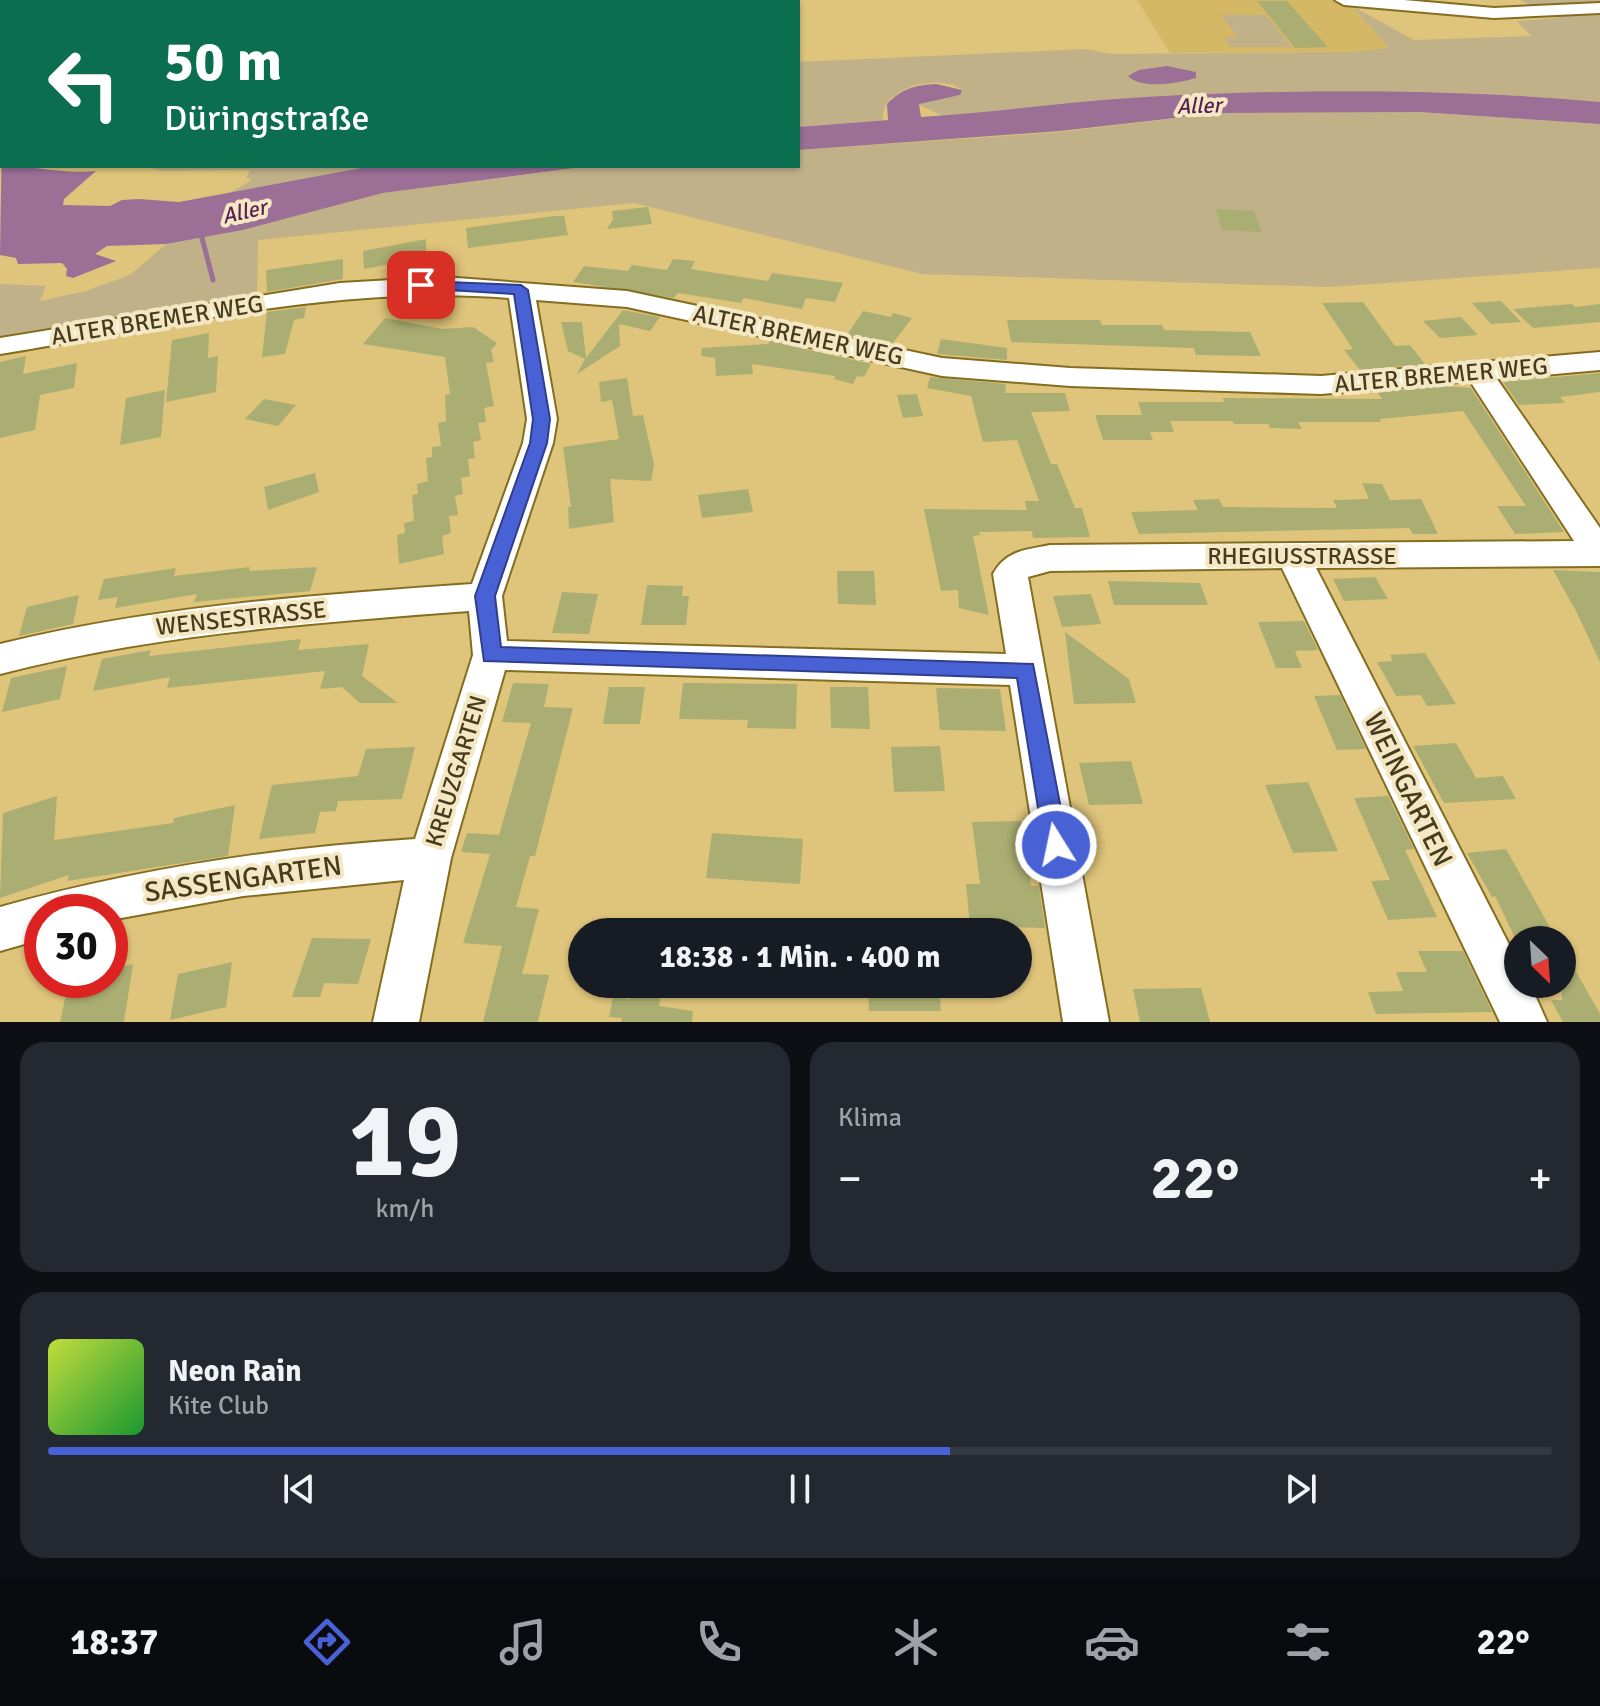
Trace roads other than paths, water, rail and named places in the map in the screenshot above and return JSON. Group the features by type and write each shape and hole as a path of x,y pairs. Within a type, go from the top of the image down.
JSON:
{"street":[{"path":"1344,0 1474,12 1565,12 1600,8"},
{"name":"ALTER BREMER WEG","path":"0,346 369,288 444,285 627,299 942,367 992,373 1336,385 1600,361"},
{"name":"KREUZGARTEN","path":"396,1022 430,858 491,655 485,596 538,443 542,419 521,290"},
{"path":"1479,373 1600,553"},
{"name":"RHEGIUSSTRASSE","path":"1026,670 1010,574 1021,563 1050,558 1600,553"},
{"name":"WEINGARTEN","path":"1293,556 1524,1022"},
{"name":"WENSESTRASSE","path":"0,659 117,633 243,615 485,596"},
{"path":"491,655 1026,670 1086,1022"},
{"name":"SASSENGARTEN","path":"128,895 185,882 309,865 430,858"},
{"path":"0,929 24,922"}],"water":[{"path":"1167,66 1196,72 1196,78 1151,84 1128,76 1139,70"},
{"name":"Aller","path":"936,84 962,90 960,95 919,104 921,117 1145,97 1373,91 1487,94 1600,102 1600,124 1419,112 1219,113 1060,131 800,150 800,127 888,120 887,104 903,91"},
{"name":"Aller","path":"1,168 96,171 64,199 63,205 110,206 122,200 139,199 179,202 361,168 575,168 383,193 243,230 166,244 107,246 95,254 116,261 73,278 66,276 67,269 62,263 18,264 16,258 0,255"}],"waterway":[{"path":"202,238 213,280"}]}
